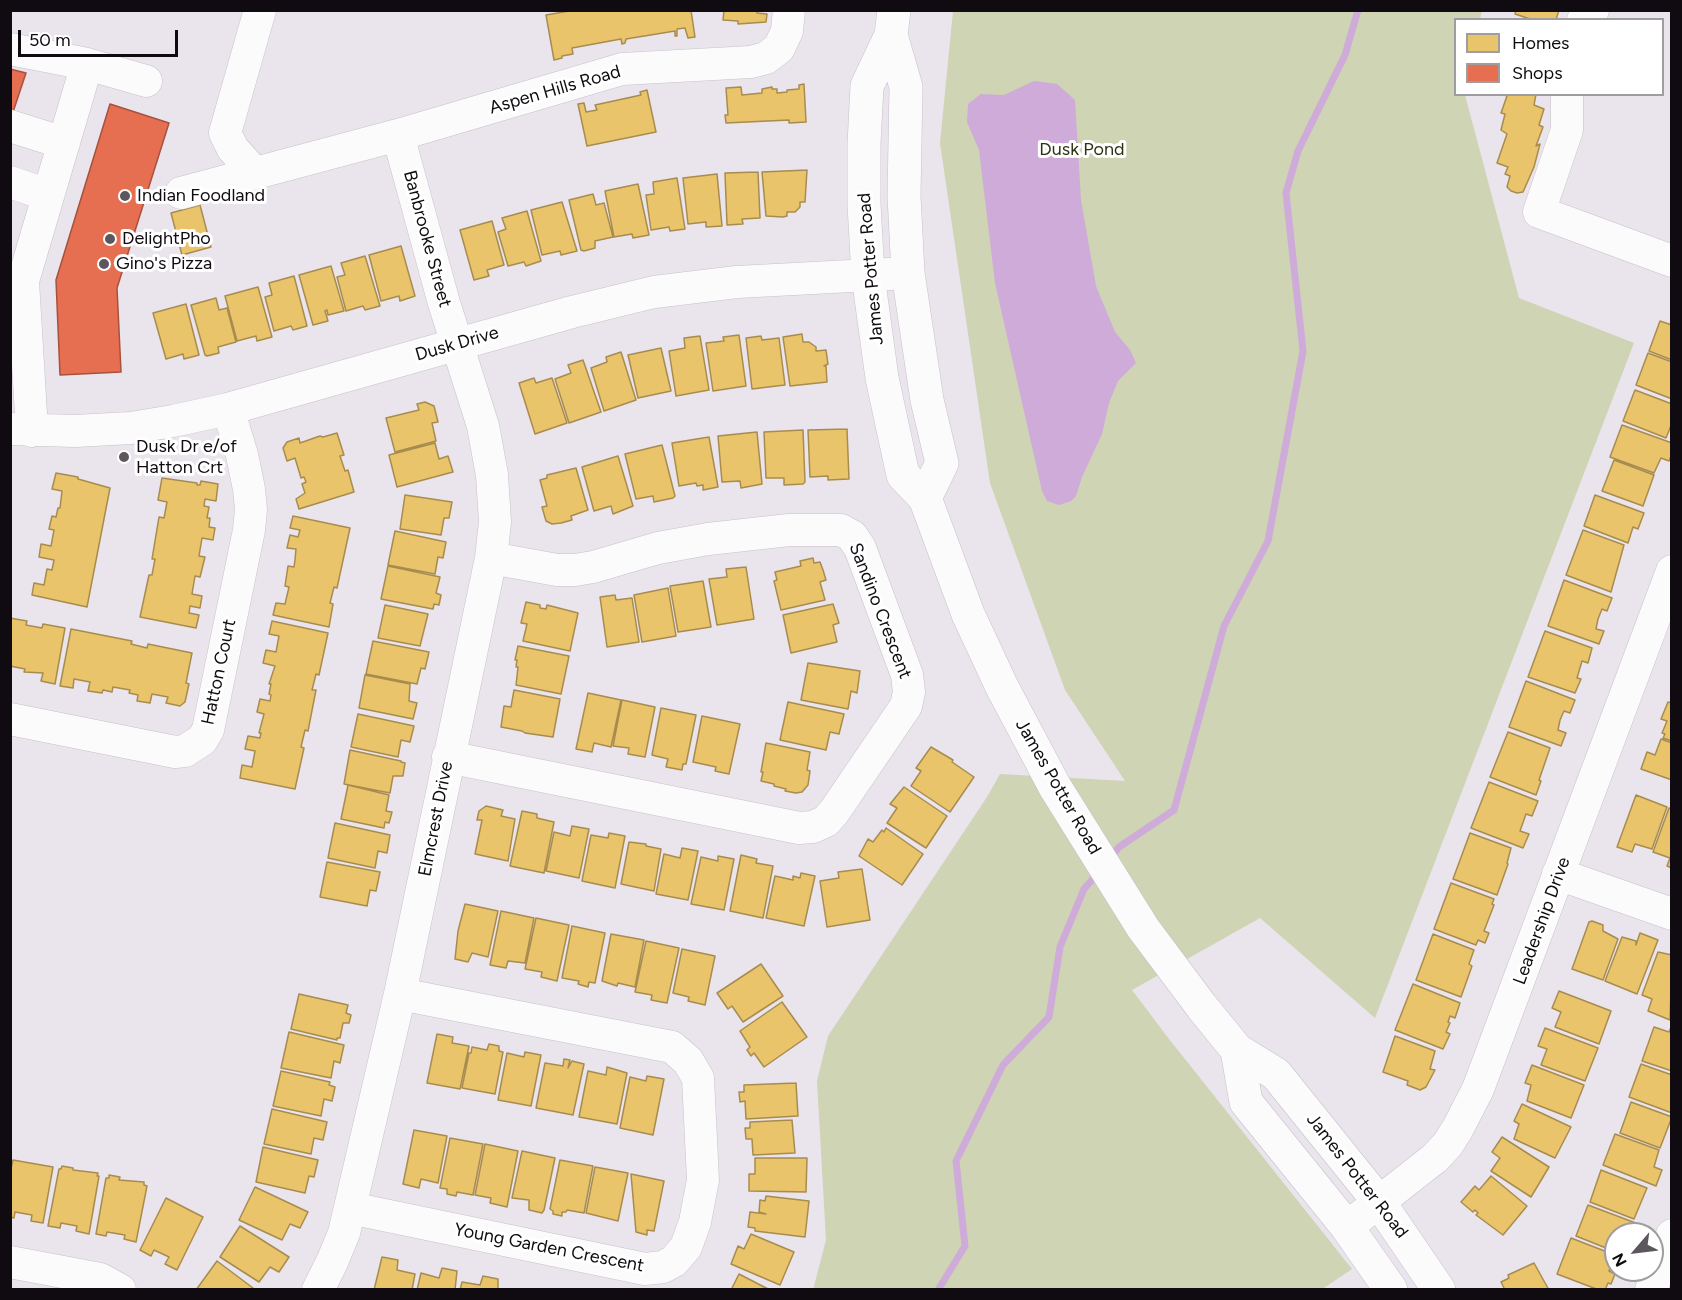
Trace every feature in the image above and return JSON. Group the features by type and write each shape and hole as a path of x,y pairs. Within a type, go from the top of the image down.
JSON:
{"main road":[{"name":"James Potter Road","path":"892,23 906,87 904,196 908,273 927,400 942,463 925,498"},
{"name":"James Potter Road","path":"892,23 867,86 864,204 868,276 882,378 903,475 925,498 968,614 1002,687 1055,787 1130,908 1171,966 1237,1050 1276,1074 1379,1202 1439,1290"},
{"name":"James Potter Road","path":"1237,1050 1246,1102 1347,1227 1391,1290"}],"street":[{"path":"254,172 232,149 225,133 260,10"},
{"name":"Aspen Hills Road","path":"181,193 398,135 622,69 751,62 766,58 779,48 788,31 789,10"},
{"path":"10,49 87,64 146,81"},
{"path":"21,430 23,281 87,64"},
{"path":"1567,96 1567,130 1539,212 1671,261"},
{"path":"10,126 64,142"},
{"name":"Banbrooke Street","path":"398,135 457,344"},
{"path":"10,182 48,195"},
{"name":"Dusk Drive","path":"21,430 75,431 131,428 173,422 228,409 572,312 654,292 737,282 908,273"},
{"name":"Elmcrest Drive","path":"318,1290 344,1233 350,1208 400,994 491,558 495,508 490,457 483,426 457,344"},
{"name":"Hatton Court","path":"10,719 175,752 185,751 202,740 208,730 249,530 251,509 242,455 228,409"},
{"name":"Sandino Crescent","path":"448,757 799,828 813,827 826,821 834,812 906,706 909,692 907,675 860,548 852,536 842,530 789,530 708,539 658,548 575,570 557,570 491,558"},
{"name":"Leadership Drive","path":"1347,1227 1435,1158 1458,1128 1482,1079 1671,571"},
{"path":"1558,874 1671,914"},
{"name":"Young Garden Crescent","path":"350,1208 645,1269 663,1267 674,1261 687,1247 695,1222 702,1180 698,1078 688,1061 672,1047 400,994"},
{"path":"1651,1290 1671,1235"},
{"path":"10,1262 100,1279 120,1290"}],"green space":[{"name":"Dusk Pond","path":"953,11 1482,11 1480,18 1454,18 1454,96 1465,96 1519,298 1634,343 1375,1018 1260,918 1132,990 1352,1269 1321,1290 813,1290 826,1240 817,1081 828,1036 1000,774 1125,781 1065,690 990,483 940,143"}],"shaded area":[{"path":"1034,81 1057,84 1075,100 1081,200 1096,286 1115,332 1130,350 1136,363 1118,381 1109,403 1102,434 1082,477 1076,496 1071,501 1059,505 1047,501 1042,491 995,283 979,150 967,122 968,104 981,94 1004,95"}],"building: Homes":[{"path":"575,10 691,10 695,37 688,38 685,28 677,29 677,36 675,36 675,31 626,39 622,44 621,39 572,48 573,54 554,60 546,15"},
{"path":"724,10 758,10 757,13 767,14 766,22 738,24 738,21 723,20"},
{"path":"1516,10 1559,10 1557,18 1527,18 1515,14"},
{"path":"804,84 806,122 789,123 789,120 726,123 725,115 728,115 726,88 741,87 742,95 762,93 762,89 772,87 772,89 777,89 777,93 787,92 787,90 799,89 799,85"},
{"path":"647,90 656,132 587,146 578,104 584,103 586,112 597,110 595,105 641,95 640,92"},
{"path":"1507,96 1536,96 1534,105 1544,109 1539,125 1543,127 1536,146 1540,144 1534,167 1523,192 1517,193 1507,187 1510,176 1505,174 1508,167 1497,163 1507,134 1501,130 1505,114 1501,113"},
{"path":"807,170 805,202 800,202 800,207 795,212 787,212 787,216 766,216 762,172"},
{"path":"758,172 760,218 742,219 743,224 727,225 725,173"},
{"path":"717,174 722,226 706,227 706,222 688,224 683,178"},
{"path":"677,178 685,229 670,231 669,227 651,230 646,195 654,194 653,182"},
{"path":"638,184 649,235 633,238 632,234 614,237 605,191"},
{"path":"593,194 596,205 604,203 613,237 595,241 595,248 584,251 581,250 569,200"},
{"path":"562,202 577,251 561,255 560,251 542,255 531,210"},
{"path":"200,205 211,247 182,255 171,213"},
{"path":"527,211 541,261 526,266 524,262 508,266 498,232 506,229 502,218"},
{"path":"492,221 504,265 487,270 489,276 474,280 460,230"},
{"path":"401,246 415,296 400,301 399,296 381,301 369,255"},
{"path":"365,256 380,306 365,310 363,306 346,311 337,277 345,275 341,263"},
{"path":"331,266 344,311 328,315 327,310 325,311 328,321 313,325 299,275"},
{"path":"294,276 307,326 293,330 291,326 274,331 265,297 272,295 269,283"},
{"path":"258,287 272,337 257,341 256,336 237,341 225,296"},
{"path":"216,298 219,310 227,308 236,342 218,347 219,353 207,356 191,305"},
{"path":"186,304 199,355 184,359 183,354 166,359 153,313"},
{"path":"1660,321 1672,325 1672,360 1649,351"},
{"path":"802,334 803,342 809,342 816,347 816,351 826,350 828,364 824,366 826,366 827,382 790,386 783,337"},
{"path":"739,335 746,386 713,391 706,343 724,341 723,337"},
{"path":"700,336 709,390 676,396 669,351 685,348 684,338"},
{"path":"761,336 762,340 779,338 785,385 752,389 746,338"},
{"path":"661,348 671,391 638,398 628,355"},
{"path":"621,352 636,400 604,411 591,368 607,362 606,357"},
{"path":"1648,353 1672,362 1672,399 1636,385"},
{"path":"583,360 601,412 569,423 555,379 571,373 568,365"},
{"path":"534,378 536,383 552,378 567,423 535,434 519,383"},
{"path":"1635,390 1672,404 1672,423 1666,438 1623,421"},
{"path":"425,402 434,406 438,422 432,423 436,441 395,452 386,418 419,410 417,404"},
{"path":"1622,425 1672,443 1672,454 1669,461 1661,458 1654,473 1610,457"},
{"path":"847,429 849,479 828,480 828,476 810,477 808,430"},
{"path":"803,430 805,482 784,485 784,478 766,478 764,432"},
{"path":"757,432 762,484 741,488 740,481 722,482 718,436"},
{"path":"337,433 344,455 340,456 345,471 348,470 354,492 299,509 296,499 305,493 302,484 306,482 304,477 301,478 295,458 287,461 283,448 287,442 299,438 300,443"},
{"path":"709,437 718,487 703,490 703,485 697,486 696,483 679,486 672,443"},
{"path":"435,443 439,459 448,456 453,472 397,487 389,455"},
{"path":"662,445 675,496 654,502 653,496 636,499 625,454"},
{"path":"618,456 633,506 613,514 611,506 594,511 582,467"},
{"path":"1614,460 1654,475 1643,506 1602,491"},
{"path":"576,468 588,510 571,516 572,520 552,524 546,521 542,507 547,506 540,480 547,478 547,475"},
{"path":"56,473 78,477 78,479 110,488 87,607 32,595 34,583 44,585 47,569 52,570 54,560 39,557 41,544 51,546 54,530 49,529 52,516 56,517 58,508 60,508 62,491 52,489"},
{"path":"162,478 197,483 197,485 200,485 201,481 218,484 216,501 205,499 204,506 209,507 207,518 210,518 209,527 215,528 213,540 202,538 199,556 205,557 200,577 195,576 192,594 202,596 200,608 190,606 189,613 199,615 196,628 140,617 149,575 152,575 155,559 152,559 159,517 164,518 167,502 158,500"},
{"path":"405,495 452,502 449,518 444,518 441,535 400,529"},
{"path":"1595,495 1644,513 1638,529 1633,527 1628,543 1584,526"},
{"path":"293,516 350,528 337,588 334,587 330,603 333,604 329,627 273,615 276,603 285,604 289,587 285,586 288,566 294,567 296,549 287,548 290,535 298,537 300,530 290,528"},
{"path":"1583,530 1624,545 1611,592 1566,575"},
{"path":"395,531 446,542 443,558 438,557 435,574 388,565"},
{"path":"813,558 814,563 820,562 826,580 820,582 825,600 781,610 774,581 777,580 775,572 801,566 800,561"},
{"path":"388,566 440,577 436,593 441,595 439,605 434,604 433,609 381,599"},
{"path":"746,567 754,619 717,625 709,579 727,577 726,569"},
{"path":"1564,580 1612,598 1607,611 1602,609 1598,619 1596,629 1604,631 1599,644 1548,626"},
{"path":"703,581 711,627 678,632 670,586"},
{"path":"668,588 676,636 642,642 634,595"},
{"path":"615,595 616,600 632,598 639,642 607,647 600,597"},
{"path":"526,602 540,605 540,608 546,609 547,605 578,613 570,651 523,641 527,624 521,623"},
{"path":"833,604 839,623 833,625 837,642 791,653 783,615"},
{"path":"385,605 428,614 420,646 378,638"},
{"path":"10,618 27,621 26,625 42,628 43,624 65,628 55,684 41,681 43,673 24,672 25,669 10,666"},
{"path":"272,621 328,633 319,675 316,674 312,690 316,690 308,731 305,730 301,747 304,748 295,789 240,778 242,765 252,767 255,751 245,749 248,736 260,738 261,733 259,733 264,714 257,712 260,699 270,701 271,684 269,684 275,666 263,663 266,650 276,652 279,636 269,634"},
{"path":"71,629 132,641 131,644 147,648 148,644 192,653 185,702 180,706 166,703 168,697 152,694 150,703 137,701 138,695 129,693 130,690 113,687 112,692 88,691 90,682 74,679 73,688 60,686"},
{"path":"1545,631 1592,648 1588,663 1582,661 1577,678 1581,679 1575,693 1528,677"},
{"path":"373,641 429,652 425,669 421,668 417,684 366,674"},
{"path":"518,646 569,656 561,694 516,685 518,667 516,667 517,660 515,660"},
{"path":"808,663 860,671 857,693 851,691 848,709 801,700"},
{"path":"365,675 410,684 409,701 417,703 413,719 359,708"},
{"path":"1526,681 1575,700 1570,713 1564,711 1560,720 1558,730 1566,733 1561,746 1509,727"},
{"path":"514,690 560,699 553,737 501,727 504,706 511,707"},
{"path":"588,693 621,700 611,747 594,743 592,752 576,749"},
{"path":"622,700 655,707 645,757 628,754 629,748 613,746"},
{"path":"788,702 844,714 839,734 830,732 826,750 780,740"},
{"path":"1668,702 1672,703 1672,741 1663,738 1665,734 1662,733 1667,721 1661,719"},
{"path":"661,708 696,715 686,764 683,764 682,770 666,767 668,759 652,755"},
{"path":"358,714 414,726 410,742 401,740 398,757 351,747"},
{"path":"702,716 740,724 729,774 715,771 716,767 693,762"},
{"path":"1508,732 1550,748 1536,795 1490,777"},
{"path":"1661,739 1672,743 1672,780 1641,769 1647,752 1655,755"},
{"path":"766,743 810,752 807,770 810,771 808,785 802,792 785,791 786,789 761,781"},
{"path":"931,747 953,760 952,762 974,777 950,812 911,786 921,771 916,768"},
{"path":"350,750 401,761 405,763 403,776 393,776 390,793 344,784"},
{"path":"1489,782 1538,801 1532,816 1526,814 1520,831 1529,834 1523,848 1471,828"},
{"path":"348,785 389,795 386,811 392,812 389,823 385,822 384,828 341,819"},
{"path":"904,787 947,816 926,848 887,823 897,808 890,804"},
{"path":"1636,795 1667,807 1652,849 1635,844 1632,852 1617,847"},
{"path":"486,806 503,810 501,816 515,819 508,861 475,854 482,820 477,820 479,811"},
{"path":"1669,808 1672,809 1672,868 1667,866 1670,858 1653,852"},
{"path":"522,811 537,814 537,818 554,822 544,873 510,866"},
{"path":"335,823 390,835 387,853 378,851 375,868 328,858"},
{"path":"572,826 589,829 579,878 546,871 554,832 570,836"},
{"path":"886,828 923,854 902,885 859,856 868,839 873,842"},
{"path":"609,833 625,836 615,888 582,881 591,835 608,838"},
{"path":"1470,833 1511,848 1497,895 1453,879"},
{"path":"629,842 661,849 654,891 621,884"},
{"path":"682,848 698,851 688,900 656,894 664,854 680,858"},
{"path":"741,855 757,859 756,863 773,866 763,918 730,911"},
{"path":"718,856 734,859 724,910 691,904 701,857 718,861"},
{"path":"327,862 380,872 376,891 370,890 367,906 320,897"},
{"path":"862,869 870,920 827,927 820,881 839,878 838,872"},
{"path":"801,873 815,876 804,926 766,918 775,876 793,880 793,876 800,878"},
{"path":"1451,883 1494,899 1484,931 1489,933 1485,943 1478,940 1476,945 1434,929"},
{"path":"465,904 498,911 488,957 472,953 468,962 455,959 458,931"},
{"path":"501,911 534,918 525,963 508,961 506,968 490,965"},
{"path":"536,918 569,925 557,981 541,977 542,972 525,969"},
{"path":"1589,922 1603,925 1603,931 1618,939 1603,980 1572,969"},
{"path":"572,926 605,933 595,983 589,982 588,987 578,984 579,981 562,978"},
{"path":"1640,933 1658,940 1637,994 1605,981 1622,937 1636,941 1636,945"},
{"path":"611,934 644,940 635,987 618,983 617,986 602,981"},
{"path":"1433,934 1474,950 1469,964 1472,966 1461,997 1416,980"},
{"path":"646,941 679,948 667,1003 651,1000 652,995 635,992"},
{"path":"682,949 715,956 705,1005 688,1001 689,997 673,993"},
{"path":"1658,952 1672,955 1670,1020 1648,1011 1652,999 1642,995"},
{"path":"761,964 783,996 743,1022 732,1006 728,1009 717,993"},
{"path":"1413,984 1460,1003 1455,1018 1450,1016 1446,1032 1450,1034 1443,1049 1395,1030"},
{"path":"1559,991 1611,1011 1599,1044 1555,1027 1561,1012 1552,1008"},
{"path":"299,994 348,1005 346,1013 351,1015 349,1023 343,1023 340,1038 337,1040 291,1029"},
{"path":"782,1002 807,1037 764,1067 754,1053 751,1056 747,1050 750,1047 740,1031"},
{"path":"1672,1025 1672,1071 1642,1061 1654,1027 1669,1032"},
{"path":"1545,1028 1598,1048 1585,1081 1541,1065 1547,1049 1538,1046"},
{"path":"289,1032 344,1045 340,1063 334,1061 331,1078 281,1068"},
{"path":"437,1034 453,1037 452,1043 469,1046 460,1089 427,1083"},
{"path":"1395,1036 1435,1051 1430,1069 1435,1070 1426,1087 1420,1090 1407,1085 1408,1081 1383,1072"},
{"path":"489,1044 499,1046 499,1051 503,1052 495,1094 462,1088 472,1047 487,1050"},
{"path":"525,1052 541,1055 531,1106 498,1100 507,1053 524,1057"},
{"path":"564,1059 570,1060 568,1068 572,1061 584,1064 573,1115 536,1108 545,1063 563,1066"},
{"path":"1641,1064 1672,1075 1672,1113 1629,1097"},
{"path":"1532,1065 1584,1085 1571,1118 1527,1101 1531,1085 1525,1083"},
{"path":"607,1067 627,1073 617,1124 579,1117 588,1071 606,1075"},
{"path":"281,1071 330,1082 329,1085 335,1087 332,1101 324,1099 321,1116 273,1106"},
{"path":"647,1076 664,1079 653,1135 620,1128 630,1077 646,1081"},
{"path":"796,1083 798,1116 746,1119 745,1101 740,1102 739,1092 744,1092 744,1085"},
{"path":"1631,1102 1672,1117 1660,1148 1620,1133"},
{"path":"1522,1104 1571,1127 1555,1158 1514,1139 1519,1124 1514,1121"},
{"path":"272,1109 327,1122 323,1140 314,1138 311,1154 264,1144"},
{"path":"792,1120 795,1153 753,1155 752,1139 746,1139 745,1128 750,1128 750,1122"},
{"path":"414,1130 447,1136 438,1183 421,1179 419,1188 403,1184"},
{"path":"1615,1134 1659,1150 1654,1167 1662,1170 1656,1186 1603,1165"},
{"path":"1502,1137 1549,1167 1531,1197 1491,1171 1500,1158 1492,1152"},
{"path":"450,1138 483,1144 473,1195 457,1192 456,1196 447,1194 447,1189 440,1188"},
{"path":"485,1144 518,1151 507,1207 490,1203 491,1198 475,1195"},
{"path":"263,1147 318,1160 314,1177 309,1176 305,1193 256,1182"},
{"path":"522,1151 555,1158 542,1213 529,1210 529,1200 512,1198"},
{"path":"755,1158 807,1158 806,1192 749,1191 749,1174 755,1174"},
{"path":"13,1160 53,1167 43,1223 31,1221 32,1215 15,1212 14,1218 10,1217 10,1173"},
{"path":"560,1160 593,1166 584,1213 567,1210 562,1212 562,1216 553,1214 550,1209"},
{"path":"62,1166 73,1168 73,1170 98,1173 89,1234 76,1231 77,1226 61,1223 60,1228 48,1226 59,1169"},
{"path":"595,1167 628,1173 618,1221 586,1213"},
{"path":"1601,1170 1647,1188 1634,1219 1590,1202"},
{"path":"631,1174 664,1181 654,1231 647,1230 647,1235 636,1232"},
{"path":"109,1175 120,1177 119,1180 144,1182 147,1186 136,1242 124,1239 125,1235 107,1232 106,1236 96,1234 106,1178 109,1178"},
{"path":"1491,1176 1527,1206 1503,1235 1476,1215 1478,1213 1475,1210 1473,1212 1461,1202 1475,1186 1479,1190"},
{"path":"255,1187 308,1212 300,1228 290,1224 282,1240 239,1220"},
{"path":"766,1196 809,1201 805,1237 755,1231 755,1228 748,1227 750,1212 766,1214 759,1212 760,1200 765,1201"},
{"path":"166,1198 203,1217 177,1270 165,1264 169,1257 154,1250 151,1256 140,1250"},
{"path":"1588,1205 1633,1222 1604,1222 1604,1247 1576,1236"},
{"path":"240,1226 289,1257 279,1272 270,1267 259,1282 220,1257"},
{"path":"751,1234 794,1252 780,1285 731,1264 738,1246 744,1249"},
{"path":"1571,1238 1604,1251 1604,1282 1612,1282 1608,1283 1605,1290 1599,1290 1557,1274"},
{"path":"382,1257 398,1260 397,1270 415,1274 412,1290 374,1290"},
{"path":"217,1261 253,1288 252,1290 196,1290"},
{"path":"1534,1263 1549,1290 1505,1290 1501,1282 1509,1278 1508,1275"},
{"path":"442,1268 457,1271 455,1290 417,1290 421,1273 439,1278"},
{"path":"739,1274 770,1290 731,1290"},
{"path":"483,1276 498,1279 498,1290 460,1290 462,1282 480,1285"}],"building: Shops":[{"path":"10,69 26,73 10,121"},
{"path":"110,104 169,123 117,288 121,372 60,375 56,280"}],"waterway":[{"path":"1111,857 1119,847 1174,810 1224,626 1268,541 1303,351 1286,193 1298,151 1345,55 1358,10"},
{"path":"938,1290 965,1246 956,1161 1003,1065 1049,1017 1060,947 1084,889 1098,873"}],"place":[{"name":"Indian Foodland","path":"125,196"},
{"name":"DelightPho","path":"110,239"},
{"name":"Gino's Pizza","path":"104,264"},
{"name":"Dusk Dr e/of Hatton Crt","path":"124,457"}]}
